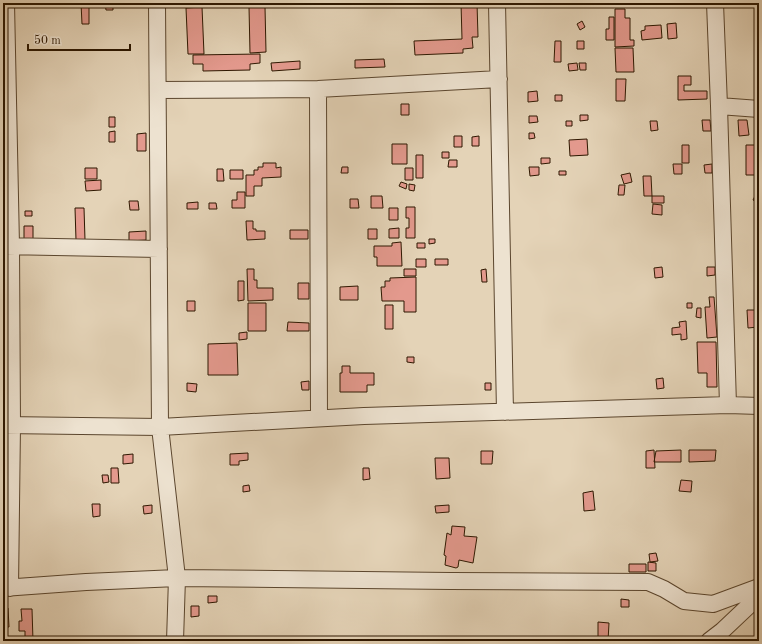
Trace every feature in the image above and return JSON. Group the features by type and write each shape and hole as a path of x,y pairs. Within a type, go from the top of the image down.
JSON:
{"street":[{"path":"6,3 6,588 86,582 177,578 648,582 664,589 684,601 713,604 759,587"},
{"path":"157,3 160,427 177,578 175,641"},
{"path":"497,3 505,412"},
{"path":"715,3 728,406"},
{"path":"158,90 318,89 498,78"},
{"path":"318,89 318,418"},
{"path":"719,106 759,108"},
{"path":"7,246 159,248"},
{"path":"7,425 160,427 364,416 759,406"},
{"path":"709,641 722,631 759,596"}],"building":[{"path":"81,3 89,3 89,24 82,24"},
{"path":"105,3 113,3 113,10 106,10"},
{"path":"461,3 477,3 478,37 472,37 473,48 463,49 463,53 415,55 414,41 462,39"},
{"path":"202,7 204,54 188,54 186,8"},
{"path":"249,7 265,7 266,52 250,53"},
{"path":"615,9 625,9 625,18 630,18 630,40 634,40 634,46 615,47"},
{"path":"609,17 614,17 614,40 606,40 606,29 609,29"},
{"path":"582,21 585,27 580,30 577,24"},
{"path":"676,23 677,38 668,39 667,24"},
{"path":"661,25 662,38 642,40 641,31 645,30 645,26"},
{"path":"555,41 561,41 561,62 554,62"},
{"path":"577,41 584,41 584,49 577,49"},
{"path":"615,48 633,48 634,72 616,72"},
{"path":"260,54 260,63 250,64 250,70 203,71 203,64 193,64 193,55"},
{"path":"384,59 385,67 355,68 355,60"},
{"path":"300,61 300,69 272,71 271,63"},
{"path":"577,63 578,70 569,71 568,64"},
{"path":"579,63 586,63 586,70 580,70"},
{"path":"678,76 691,76 691,85 684,85 684,91 707,91 707,99 678,100"},
{"path":"616,79 626,79 625,101 616,101"},
{"path":"537,91 538,101 528,102 528,92"},
{"path":"555,95 562,95 562,101 555,101"},
{"path":"401,104 409,104 409,115 401,115"},
{"path":"580,115 588,115 588,120 580,121"},
{"path":"529,116 537,116 538,122 529,123"},
{"path":"109,117 115,117 115,127 109,127"},
{"path":"702,120 710,120 711,131 703,131"},
{"path":"738,120 747,120 749,135 739,136"},
{"path":"566,121 572,121 572,126 566,126"},
{"path":"650,121 657,121 658,130 651,131"},
{"path":"115,131 115,142 109,142 109,132"},
{"path":"146,133 146,151 137,151 137,134"},
{"path":"529,133 534,133 535,138 529,139"},
{"path":"454,136 462,136 462,147 454,147"},
{"path":"479,136 479,146 472,146 472,137"},
{"path":"587,139 588,155 570,156 569,140"},
{"path":"392,144 407,144 407,164 392,164"},
{"path":"682,145 689,145 689,163 682,163"},
{"path":"746,145 759,145 759,175 746,175"},
{"path":"442,152 449,152 449,158 442,158"},
{"path":"416,155 423,155 423,178 416,178"},
{"path":"541,158 550,158 550,163 541,164"},
{"path":"449,160 457,160 457,167 448,167"},
{"path":"263,163 276,163 276,168 281,167 281,177 262,178 262,186 254,186 254,196 246,196 246,175 254,175 254,170 258,170 258,167 263,167"},
{"path":"673,164 682,164 682,174 674,174"},
{"path":"712,164 712,173 705,173 704,165"},
{"path":"342,167 348,167 348,173 341,173"},
{"path":"529,167 539,167 539,175 530,176"},
{"path":"85,168 97,168 97,179 85,179"},
{"path":"405,168 413,168 413,180 405,180"},
{"path":"217,169 223,169 224,181 217,181"},
{"path":"230,170 243,170 243,179 230,179"},
{"path":"559,171 566,171 566,175 559,175"},
{"path":"630,173 632,182 624,184 621,175"},
{"path":"643,176 651,176 652,196 644,196"},
{"path":"101,180 101,190 86,191 85,181"},
{"path":"401,182 407,184 406,189 399,186"},
{"path":"409,184 415,185 414,191 409,190"},
{"path":"619,185 625,185 624,195 618,195"},
{"path":"237,192 245,192 245,208 232,208 232,200 237,200"},
{"path":"756,194 759,195 759,203 753,200"},
{"path":"371,196 382,196 383,208 371,208"},
{"path":"652,196 664,196 664,203 652,203"},
{"path":"350,199 358,199 359,208 350,208"},
{"path":"129,201 138,201 139,210 130,210"},
{"path":"198,202 198,209 187,209 187,203"},
{"path":"209,203 216,203 217,209 209,209"},
{"path":"653,204 662,205 662,215 652,214"},
{"path":"406,207 415,207 415,238 406,238 406,228 409,228 409,218 406,218"},
{"path":"75,208 84,208 85,240 76,240"},
{"path":"389,208 398,208 398,220 389,220"},
{"path":"25,211 32,211 32,216 25,216"},
{"path":"246,221 253,221 253,229 256,229 256,231 265,231 265,239 247,240"},
{"path":"24,226 33,226 33,240 24,240"},
{"path":"399,228 399,238 389,238 389,229"},
{"path":"368,229 377,229 377,239 368,239"},
{"path":"290,230 308,230 308,239 290,239"},
{"path":"146,231 146,240 129,241 129,232"},
{"path":"429,239 435,239 435,243 429,244"},
{"path":"401,242 402,266 377,266 377,257 374,257 374,246 392,246 392,243"},
{"path":"417,243 425,243 425,248 417,248"},
{"path":"416,259 426,259 426,267 416,267"},
{"path":"435,259 448,259 448,265 435,265"},
{"path":"662,267 663,277 655,278 654,268"},
{"path":"707,267 715,267 715,275 707,276"},
{"path":"247,269 254,269 254,280 257,280 257,288 273,288 273,300 248,301"},
{"path":"404,269 416,269 416,276 404,276"},
{"path":"486,269 487,282 482,282 481,270"},
{"path":"416,277 416,312 404,312 404,301 382,301 381,287 385,287 385,281 390,281 390,278"},
{"path":"238,281 244,281 244,300 238,301"},
{"path":"298,283 309,283 309,299 298,299"},
{"path":"358,286 358,300 340,300 340,287"},
{"path":"709,297 714,297 717,337 707,338 705,307 710,307"},
{"path":"187,301 195,301 195,311 187,311"},
{"path":"248,303 266,303 266,331 248,331"},
{"path":"687,303 692,303 692,308 687,308"},
{"path":"385,305 393,305 393,329 385,329"},
{"path":"697,308 701,308 701,318 696,317"},
{"path":"747,310 757,310 758,327 748,328"},
{"path":"686,321 687,339 681,340 681,334 672,335 672,328 680,327 679,322"},
{"path":"288,322 309,323 309,331 287,331"},
{"path":"247,332 247,339 239,340 239,333"},
{"path":"697,342 716,342 717,387 707,387 707,373 698,373"},
{"path":"237,343 238,375 208,375 208,344"},
{"path":"407,357 414,357 414,363 407,362"},
{"path":"342,366 350,366 350,373 374,373 374,385 367,385 367,392 340,392 340,373 342,373"},
{"path":"663,378 664,388 657,389 656,379"},
{"path":"309,381 309,390 302,390 301,382"},
{"path":"187,383 197,384 196,392 187,391"},
{"path":"485,383 491,383 491,390 485,390"},
{"path":"654,450 655,468 646,468 646,451"},
{"path":"681,450 681,462 654,462 656,451"},
{"path":"689,450 716,450 715,461 689,462"},
{"path":"481,451 493,451 492,464 481,464"},
{"path":"248,453 248,460 239,461 239,465 230,465 230,454"},
{"path":"133,454 133,463 123,464 123,455"},
{"path":"435,458 449,458 450,478 436,479"},
{"path":"111,468 118,468 119,483 111,483"},
{"path":"363,468 369,468 370,479 363,480"},
{"path":"102,475 108,475 109,482 103,483"},
{"path":"681,480 692,481 691,492 679,491"},
{"path":"249,485 250,491 243,492 243,486"},
{"path":"593,491 595,510 584,511 583,493"},
{"path":"92,504 100,504 100,516 93,517"},
{"path":"152,505 152,513 144,514 143,506"},
{"path":"449,505 449,512 436,513 435,506"},
{"path":"452,526 465,527 464,536 477,537 473,563 459,560 458,567 456,568 445,565 446,556 444,555 447,533 451,535"},
{"path":"656,553 658,561 650,562 649,554"},
{"path":"648,562 656,563 656,571 648,571"},
{"path":"629,564 646,564 646,572 629,572"},
{"path":"208,596 217,596 217,602 208,603"},
{"path":"621,599 629,600 629,607 621,607"},
{"path":"191,606 199,606 199,616 191,617"},
{"path":"3,608 8,608 9,627 3,627"},
{"path":"21,609 32,609 33,641 25,641 25,631 19,631 19,621 22,621"},
{"path":"598,622 609,623 608,641 598,641"},
{"path":"618,638 628,638 628,641 619,641"}]}
